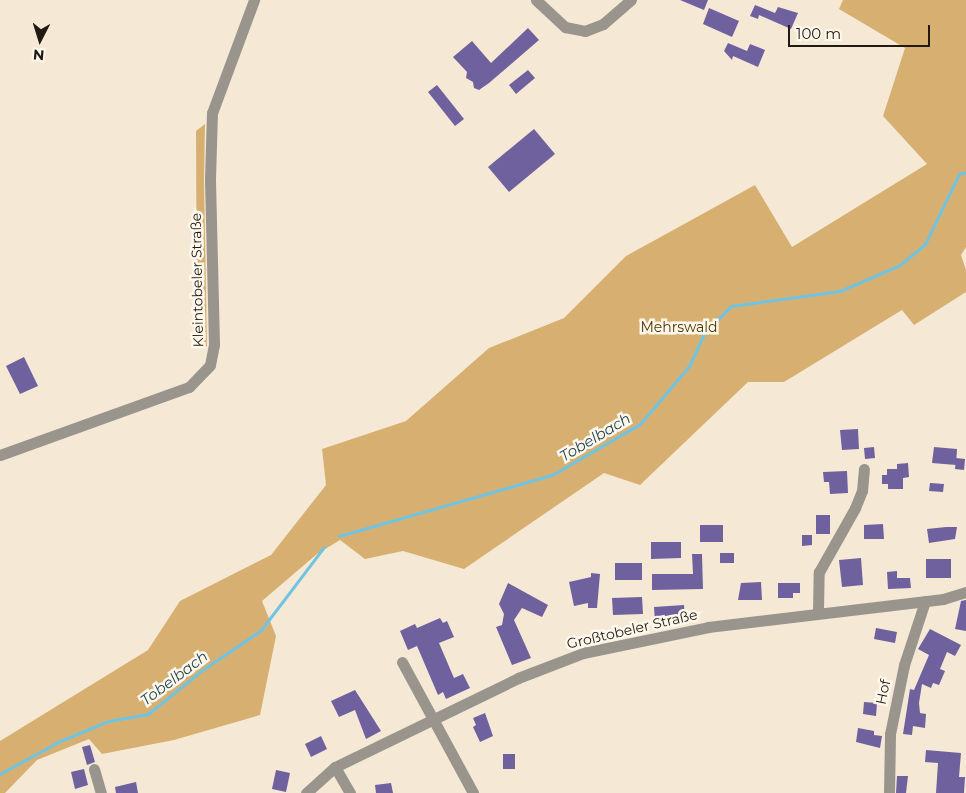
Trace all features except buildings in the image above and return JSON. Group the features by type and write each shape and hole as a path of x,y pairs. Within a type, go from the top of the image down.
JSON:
{"street":[{"name":"Kleintobeler Straße","path":"0,455 189,387 210,365 214,344 210,179 212,113 254,0"},
{"path":"536,0 565,27 585,31 603,24 631,0"},
{"path":"818,611 819,572 862,492 864,469"},
{"name":"Großtobeler Straße","path":"306,793 335,767 518,678 583,653 708,626 818,611 925,601 966,592"},
{"name":"Hof","path":"889,793 890,734 904,665 925,601"},
{"path":"402,662 435,718 473,793"},
{"path":"335,767 350,793"},
{"path":"94,769 101,793"}],"green space":[{"name":"Mehrswald","path":"843,0 966,0 966,247 961,255 966,270 966,292 914,325 902,310 784,382 748,382 640,485 604,473 464,569 403,551 365,559 340,540 317,554 262,601 276,636 260,715 174,740 102,754 89,739 37,760 5,793 0,793 0,741 148,650 180,601 271,555 326,485 322,449 406,421 489,348 564,318 626,256 755,185 792,247 927,164 883,116 905,48 839,9"},
{"path":"205,124 207,347 197,346 196,131"}],"waterway":[{"name":"Tobelbach","path":"339,536 552,475 640,424 689,366 705,332 731,306 840,291 900,265 925,244 959,174 966,172"},
{"name":"Tobelbach","path":"0,774 58,742 108,721 148,714 201,671 261,630 324,547"}]}
